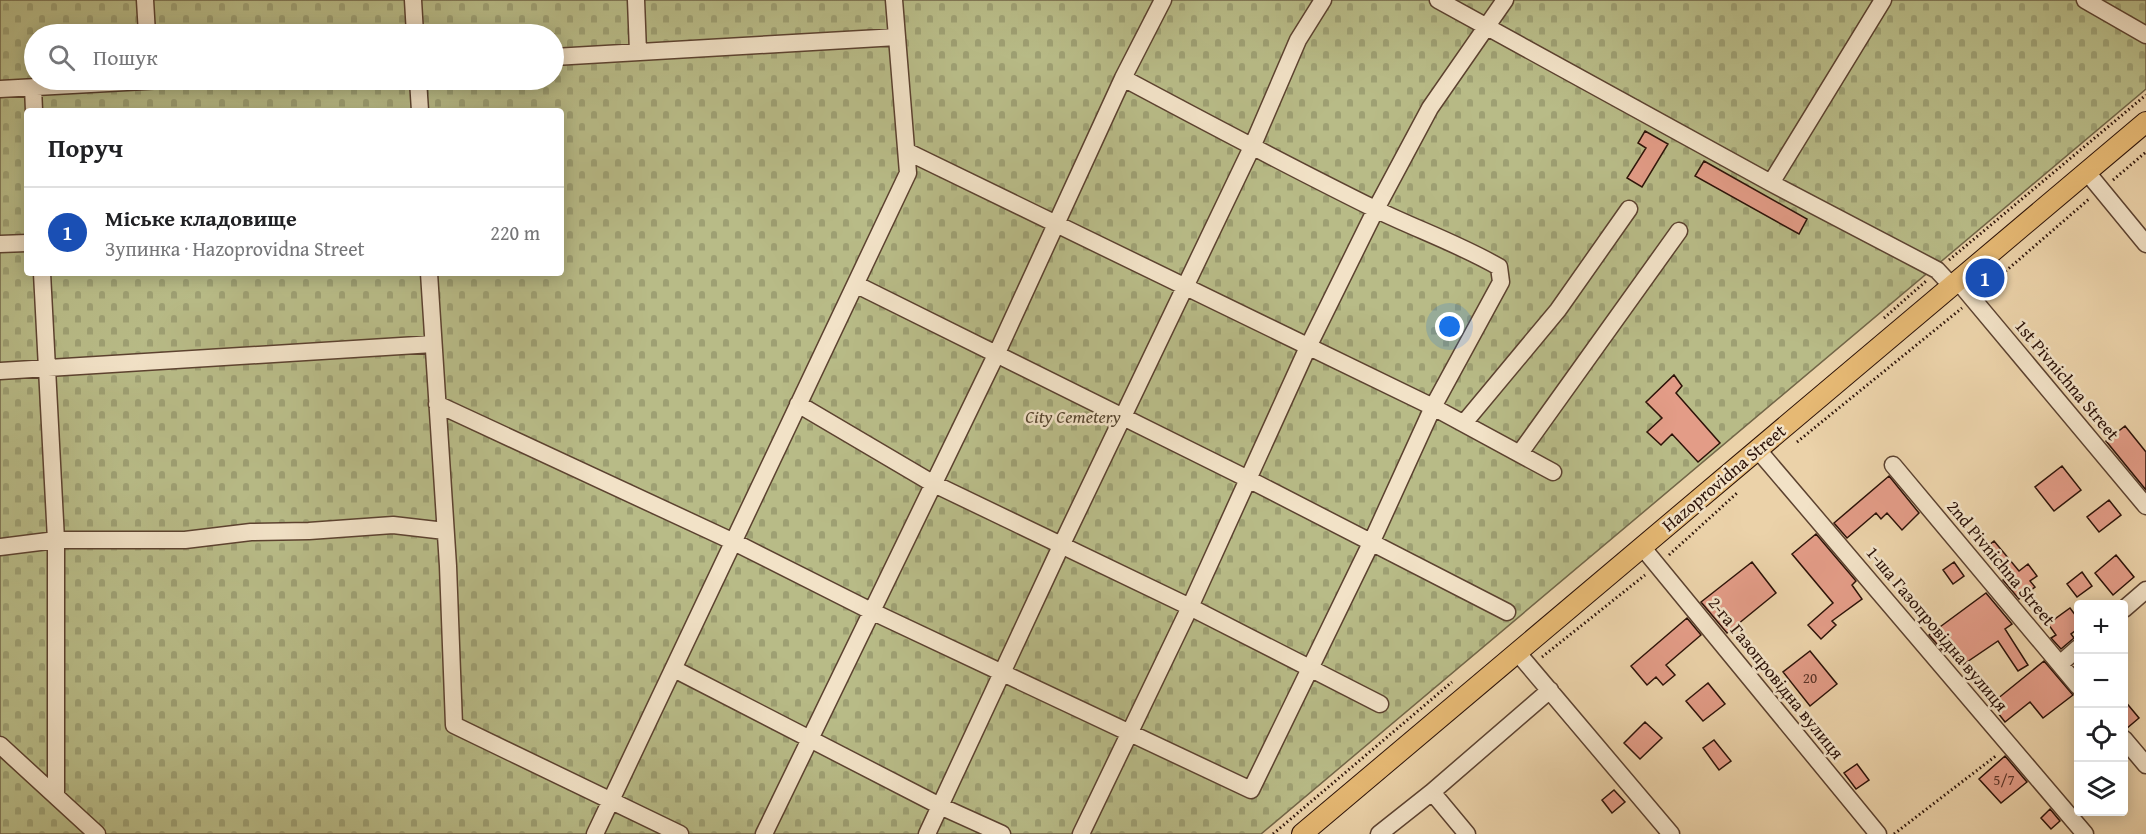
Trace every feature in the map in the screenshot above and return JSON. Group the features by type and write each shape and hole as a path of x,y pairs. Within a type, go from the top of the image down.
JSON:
{"main road":[{"name":"Hazoprovidna Street","path":"1302,834 1523,659 1643,548 2146,122"}],"street":[{"path":"145,0 146,24"},
{"path":"413,0 414,24"},
{"path":"636,0 639,52"},
{"path":"595,834 908,173 894,0"},
{"path":"764,834 932,483 996,355 1123,78 1163,0"},
{"path":"927,834 1251,147 1298,40 1323,0"},
{"name":"1st Pivnichna Street","path":"1438,0 1771,183 1937,270 1973,299 2146,506"},
{"path":"1081,834 1190,607 1308,347 1376,209 1430,108 1505,0"},
{"path":"1771,183 1883,0"},
{"path":"2085,0 2146,35"},
{"path":"564,56 897,37"},
{"path":"437,404 734,542 871,611 1251,790 1372,542 1433,407 1501,282 1501,274 1498,267 1475,254 1376,209 1251,147 1123,78"},
{"path":"0,89 24,88"},
{"path":"33,90 34,108"},
{"path":"419,90 420,108"},
{"path":"908,152 1433,407 1553,472"},
{"path":"2086,171 2146,244"},
{"path":"1464,423 1558,310 1629,209"},
{"path":"1520,453 1679,231"},
{"path":"0,244 24,243"},
{"path":"42,276 56,540 56,796"},
{"path":"429,276 454,726 680,834"},
{"path":"856,285 1248,479 1507,612"},
{"path":"0,371 434,344"},
{"path":"798,404 932,483 1190,607 1380,704"},
{"name":"1-ша Газопровідна вулиця","path":"1758,450 2085,834"},
{"name":"2nd Pivnichna Street","path":"1893,465 2074,681"},
{"path":"0,547 56,540 185,540 252,532 309,531 393,525 445,531"},
{"name":"2-га Газопровідна вулиця","path":"1643,548 1878,834"},
{"path":"2128,606 2146,590"},
{"path":"2060,664 2074,652"},
{"path":"1523,659 1671,834"},
{"path":"674,669 940,806 1002,834"},
{"path":"1379,834 1432,792 1550,690"},
{"path":"2128,744 2146,765"},
{"path":"0,745 97,834"},
{"path":"1432,792 1467,834"}],"path":[{"path":"1876,324 2146,95"},
{"path":"1797,442 1973,299 2146,152"},
{"path":"1523,659 1657,566 1743,486"},
{"path":"1273,834 1456,679"},
{"path":"1894,834 2010,745"}],"green space":[{"name":"City Cemetery","path":"0,0 2146,0 2146,89 1261,834 0,834"}],"building":[{"path":"1645,131 1668,144 1642,187 1627,178 1646,148 1638,143"},
{"path":"1704,161 1807,219 1799,234 1695,176"},
{"path":"1674,375 1682,386 1676,393 1720,443 1698,462 1672,434 1661,445 1647,432 1662,418 1646,402"},
{"path":"2125,426 2146,452 2146,490 2106,441"},
{"path":"2062,466 2081,490 2054,511 2035,487"},
{"path":"1889,476 1919,513 1902,530 1887,513 1881,519 1876,513 1847,538 1834,523"},
{"path":"2109,500 2121,515 2099,532 2087,517"},
{"path":"1816,534 1856,581 1852,585 1862,599 1832,621 1836,625 1821,639 1808,625 1833,603 1792,554"},
{"path":"1994,541 2019,571 2028,564 2037,576 2030,581 2035,587 2019,599 1983,550"},
{"path":"2116,555 2134,577 2113,595 2095,573"},
{"path":"1752,562 1776,593 1727,633 1701,602"},
{"path":"1954,562 1964,576 1953,584 1943,570"},
{"path":"2082,572 2092,586 2077,597 2067,584"},
{"path":"1986,593 2012,624 2005,629 2028,665 2018,671 1998,641 1961,666 1948,648 1943,651 1929,635"},
{"path":"2070,608 2074,613 2074,632 2071,634 2074,638 2061,649 2051,638 2056,635 2048,624"},
{"path":"1687,618 1701,635 1666,665 1675,675 1663,685 1656,677 1647,685 1631,666"},
{"path":"1810,651 1837,684 1810,706 1783,672"},
{"path":"2044,661 2073,695 2043,718 2030,702 2005,722 1991,704"},
{"path":"1708,683 1725,704 1703,721 1686,701"},
{"path":"2128,705 2139,718 2128,727"},
{"path":"1645,722 1662,738 1640,759 1624,743"},
{"path":"1714,740 1731,761 1719,770 1703,748"},
{"path":"2005,756 2027,782 2001,803 1979,779"},
{"path":"1857,764 1869,780 1856,789 1844,773"},
{"path":"1614,790 1625,802 1612,813 1602,800"},
{"path":"2050,809 2060,821 2051,829 2041,818"}],"place":[{"name":"Міське кладовище","path":"1985,278"}]}
